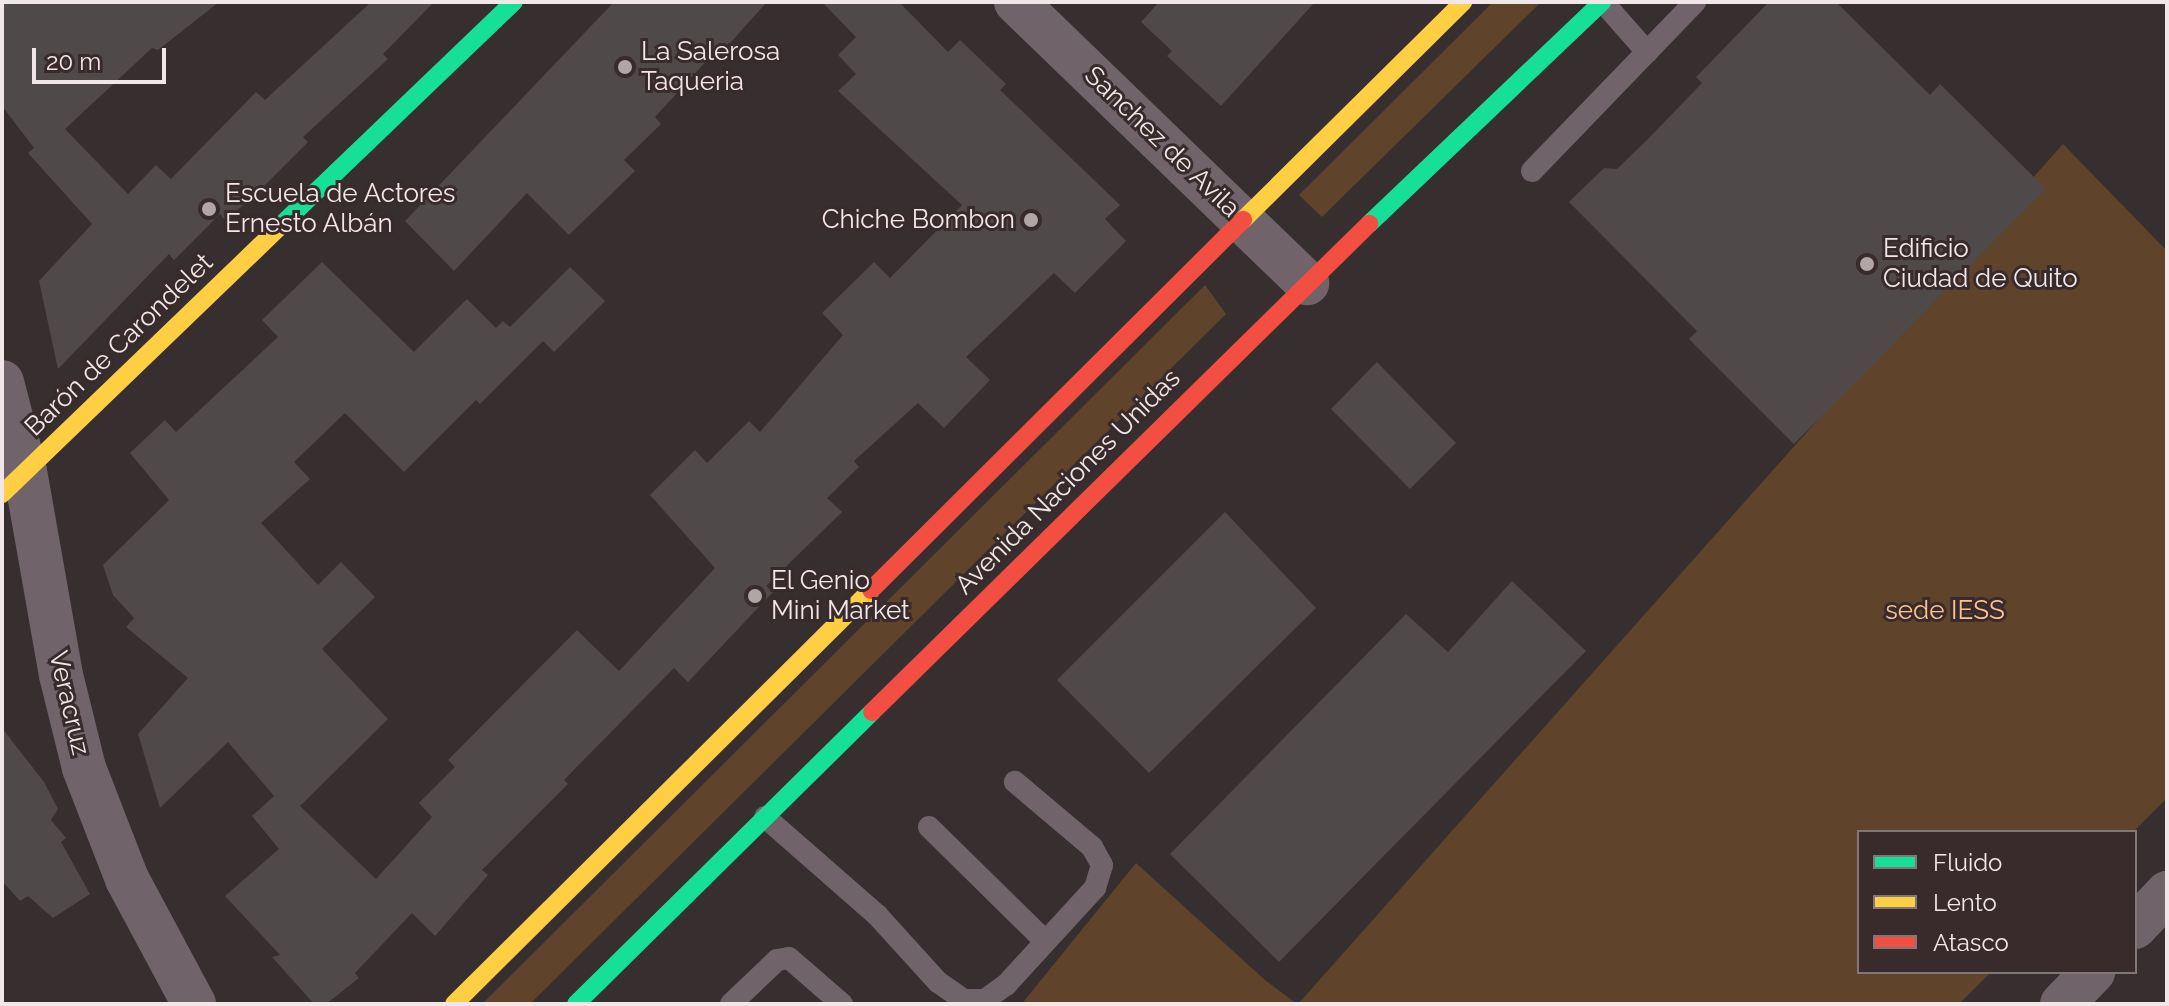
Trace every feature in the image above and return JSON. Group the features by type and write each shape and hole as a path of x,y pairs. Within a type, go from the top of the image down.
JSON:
{"main road":[{"name":"Barón de Carondelet","path":"14,483 514,2"},
{"path":"454,1004 1463,2"},
{"name":"Avenida Naciones Unidas","path":"576,1004 1307,283 1602,2"}],"street":[{"name":"Sanchez de Avila","path":"1016,2 1307,283"},
{"name":"Veracruz","path":"2,382 14,483 84,768 127,879 194,1004"},
{"path":"2137,925 2167,893"},
{"path":"2062,1004 2091,974"}],"lane":[{"path":"1602,2 1647,52"},
{"path":"1532,171 1695,2"},
{"path":"765,817 877,915 938,982 964,1000 985,1000 1006,985 1044,940 1095,888 1102,865 1092,847 1015,782"},
{"path":"929,827 1044,940"},
{"path":"731,1004 777,960 789,958 842,1004"}],"green space":[{"path":"1493,2 1541,2 1322,217 1299,195"},
{"name":"sede IESS","path":"2063,144 2167,251 2167,798 2135,830 1857,830 1857,974 1989,974 1959,1004 1298,1004"},
{"path":"1205,285 1226,314 530,1004 482,1004"},
{"path":"1136,863 1265,980 1297,1004 1026,1004 1024,1001"}],"building":[{"path":"2,2 219,2 158,50 152,48 65,129 128,194 156,165 171,179 256,92 265,100 371,2 434,2 383,54 388,59 303,137 308,142 253,197 225,220 220,214 174,260 169,254 58,369 39,281 92,224 28,153 34,148 2,106"},
{"path":"614,2 767,2 714,61 710,57 655,117 661,124 624,160 635,171 569,235 527,193 454,271 405,221"},
{"path":"822,2 899,2 948,52 960,40 1006,84 1000,90 1120,205 1105,219 1126,241 1075,293 1054,273 966,357 990,380 944,428 918,403 854,461 859,467 827,498 842,512 766,586 773,592 688,682 674,668 564,780 568,784 482,870 488,875 435,936 412,913 355,973 359,978 326,1004 314,1004 272,957 280,955 225,896 279,849 252,816 274,796 228,742 160,808 138,734 188,678 126,627 134,618 113,595 103,565 169,500 130,453 165,420 176,432 278,337 262,320 322,262 414,352 467,299 496,328 503,321 510,327 570,267 605,301 554,352 543,341 480,404 476,400 404,472 345,413 294,462 310,479 261,523 318,585 341,562 375,597 322,649 388,719 300,806 376,879 432,817 419,803 455,767 448,760 577,630 619,671 715,568 650,495 695,450 707,463 749,421 760,432 843,335 822,313 874,262 890,278 962,205 838,91 856,74 838,55 856,37"},
{"path":"1159,2 1315,2 1221,106 1167,56 1172,51 1141,22"},
{"path":"1769,2 1836,2 1930,95 1940,84 2046,189 1794,444 1689,339 1697,331 1569,202 1604,168 1617,169 1648,139 1702,83 1696,77"},
{"path":"1377,362 1456,443 1410,489 1331,409"},
{"path":"1225,512 1316,608 1149,773 1057,680"},
{"path":"1512,581 1586,651 1279,962 1170,854 1406,614 1448,652"},
{"path":"2,728 44,782 58,809 51,820 66,838 61,842 90,894 53,918 28,896 20,901 2,881"}],"traffic: fast":[{"path":"277,229 514,2"},
{"path":"1369,224 1602,2"},
{"path":"576,1004 872,712"}],"traffic: slow":[{"path":"1243,220 1463,2"},
{"path":"2,494 277,229"},
{"path":"454,1004 871,590"}],"traffic: jam":[{"path":"871,590 1243,220"},
{"path":"872,712 1369,224"}],"place":[{"name":"La Salerosa Taqueria","path":"625,67"},
{"name":"Escuela de Actores Ernesto Albán","path":"209,209"},
{"name":"Chiche Bombon","path":"1031,220"},
{"name":"Edificio Ciudad de Quito","path":"1867,264"},
{"name":"El Genio Mini Market","path":"755,596"}]}
